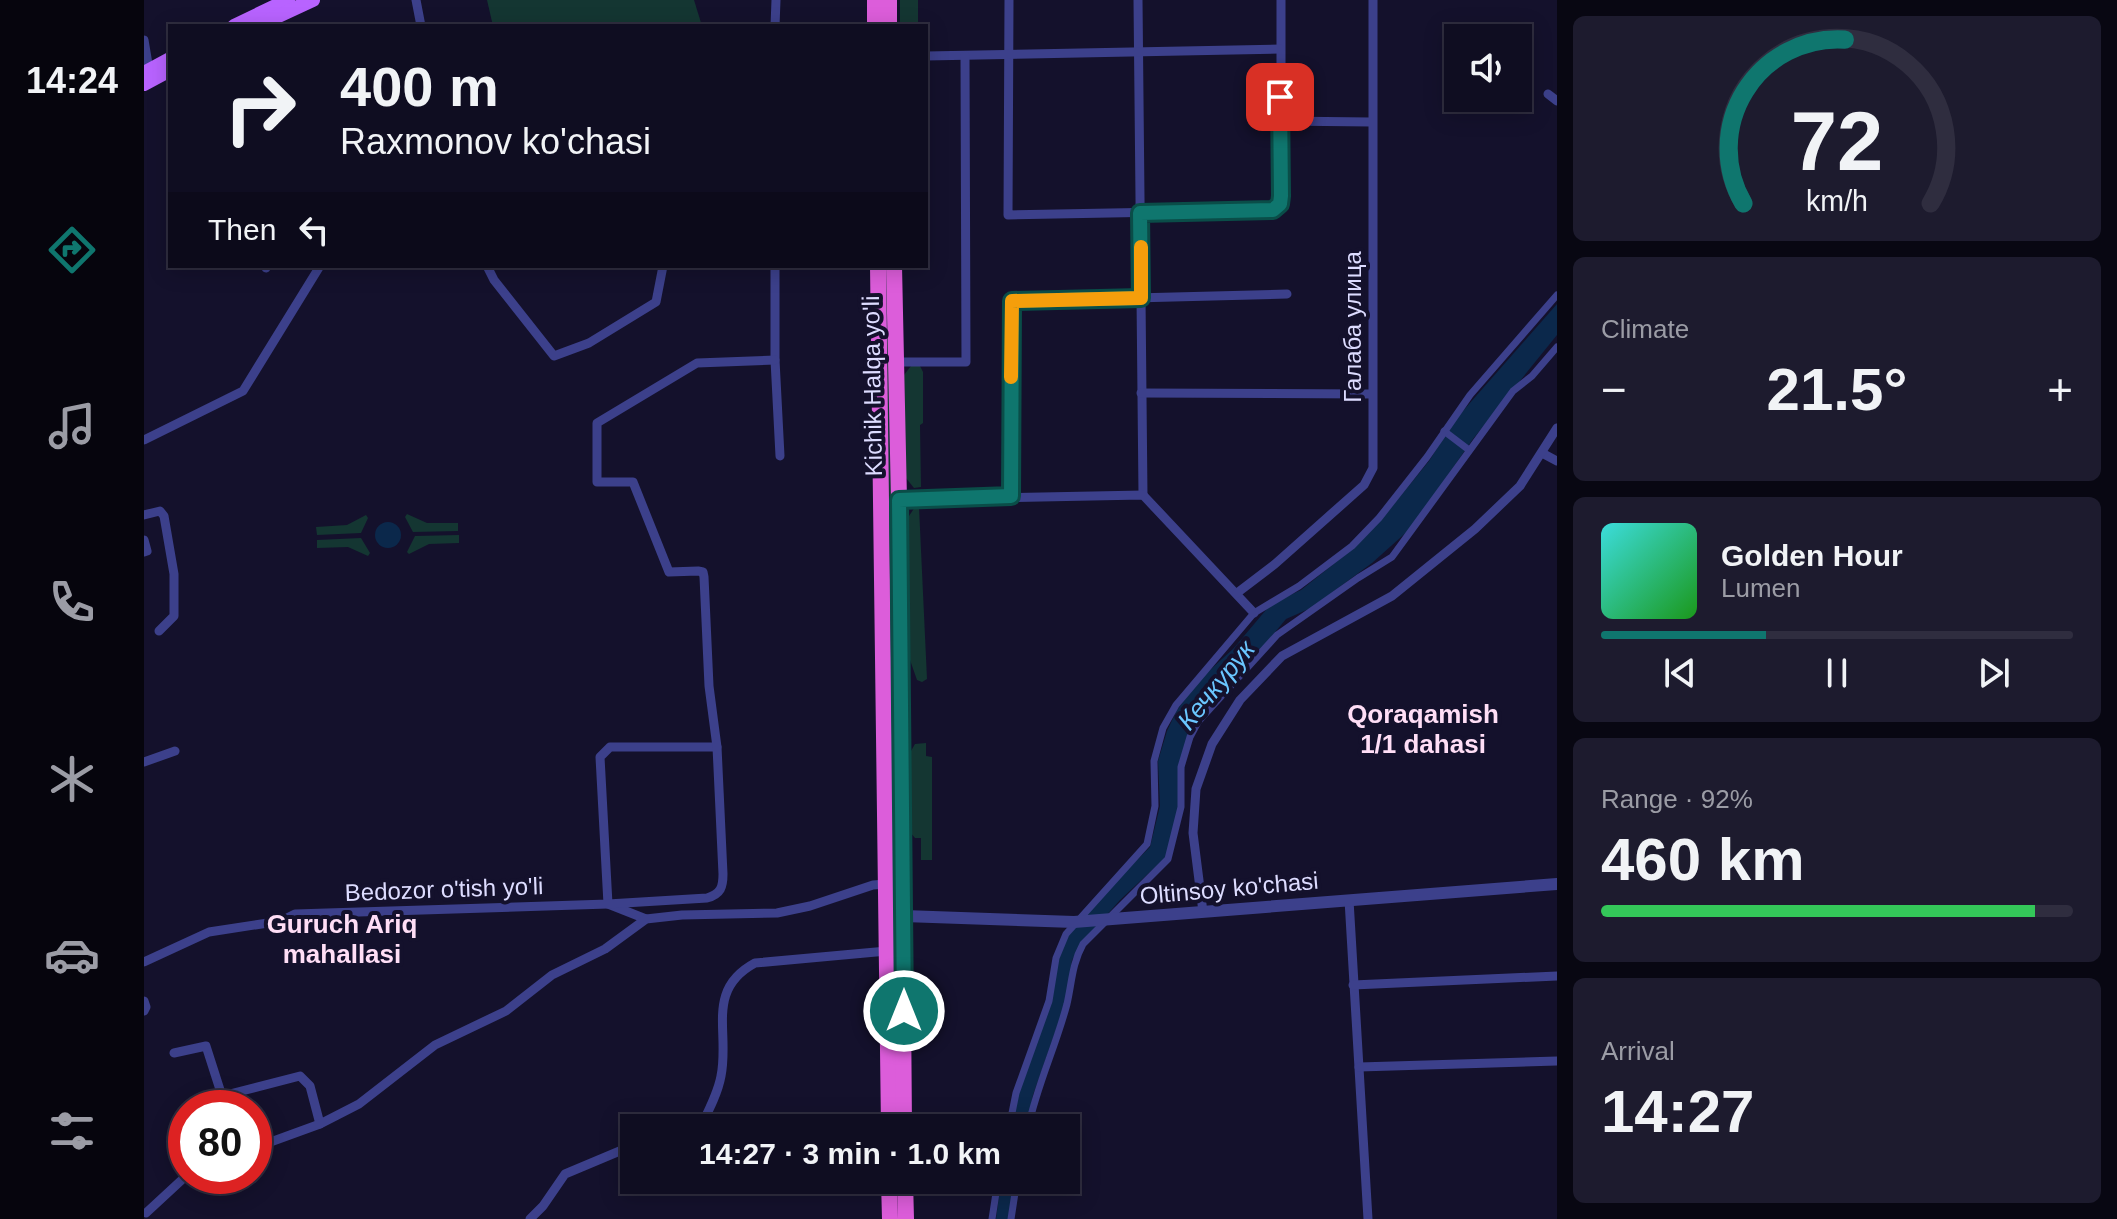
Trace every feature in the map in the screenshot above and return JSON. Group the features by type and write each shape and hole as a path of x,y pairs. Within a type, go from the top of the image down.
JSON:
{"highway":[{"path":"875,0 875,24"},
{"path":"889,0 889,24"},
{"name":"Kichik Halqa yo'li","path":"878,268 887,951 903,1114"},
{"name":"Kichik Halqa yo'li","path":"890,1114 904,916 894,268"},
{"path":"882,631 900,631"},
{"path":"889,1194 890,1219"},
{"path":"905,1194 906,1219"}],"main road":[{"path":"258,23 288,0"},
{"path":"258,23 313,0"},
{"path":"146,76 168,60"},
{"path":"146,76 168,70"}],"street":[{"path":"416,0 421,24"},
{"path":"775,24 776,0"},
{"path":"1009,0 1008,215 1273,210 1280,204 1281,196 1281,0"},
{"path":"1138,0 1143,495 1254,613"},
{"name":"Галаба улица","path":"1237,593 1275,564 1364,485 1373,468 1373,0"},
{"path":"144,40 146,76"},
{"path":"928,56 1280,49"},
{"path":"896,362 966,362 965,56"},
{"path":"1548,94 1557,101"},
{"path":"1280,121 1371,122"},
{"path":"144,440 243,391 319,268"},
{"path":"488,268 494,280 554,356 589,343 656,302 663,268"},
{"path":"775,268 775,360 780,456"},
{"path":"1011,496 1012,301 1287,294"},
{"path":"1012,1114 1016,1093 1049,1001 1056,958 1074,922 1147,844 1155,806 1154,761 1163,728 1176,705 1254,613 1299,586 1352,546 1379,518 1470,395 1557,295"},
{"path":"1031,1114 1067,1004 1075,960 1083,944 1168,859 1181,807 1181,767 1198,722 1277,635 1392,557 1513,391 1532,376 1557,347"},
{"path":"775,360 697,363 597,423 597,482 633,482 669,572 703,572 709,686 717,747 610,747 602,752 608,904 646,919 777,913 886,884"},
{"path":"1141,393 1372,394"},
{"path":"1203,912 1193,833 1196,789 1212,744 1240,700 1273,664 1292,649 1370,609 1414,580 1475,529 1520,486 1557,428"},
{"path":"1444,431 1469,450"},
{"path":"1542,453 1557,461"},
{"path":"899,500 1143,495"},
{"path":"144,515 160,511 164,516 174,574 174,616 159,631"},
{"path":"144,540 147,551 144,552"},
{"name":"Bedozor o'tish yo'li","path":"144,962 209,932 281,921 295,914 707,898 717,894 723,882 717,747"},
{"path":"144,762 175,751"},
{"name":"Oltinsoy ko'chasi","path":"904,916 1074,922 1557,884"},
{"path":"1349,900 1368,1219"},
{"path":"272,1141 320,1124 359,1104 435,1045 506,1011 552,975 605,949 646,919"},
{"path":"706,1114 721,1078 724,998 739,975 755,963 887,951"},
{"path":"1353,985 1557,976"},
{"path":"144,1001 144,1011"},
{"path":"174,1053 206,1046 222,1096 300,1076 310,1086 320,1124"},
{"path":"1359,1067 1557,1061"},
{"path":"530,1219 565,1174 620,1151"},
{"path":"146,1214 168,1193"},
{"path":"992,1219 996,1194"},
{"path":"1011,1219 1015,1194"}],"green space":[{"path":"487,0 694,0 701,24 493,24"},
{"path":"900,0 918,0 918,24 900,24"},
{"path":"882,268 888,268 894,617 888,617"},
{"path":"911,366 920,366 923,372 921,487 914,488 906,478 904,375"},
{"path":"915,507 919,507 927,679 922,682 917,680 910,660 907,519"},
{"path":"407,514 427,523 458,523 458,531 413,532 405,517"},
{"path":"366,515 368,518 361,533 317,535 316,527 347,525"},
{"path":"459,535 459,543 429,544 409,554 407,552 415,536"},
{"path":"361,538 370,553 368,556 348,547 317,548 317,540"},
{"path":"926,743 926,756 932,757 932,860 921,860 921,838 915,838 910,832 911,751 915,744"}],"water":[{"name":"Кечкурук","path":"1557,304 1557,335 1473,439 1410,529 1372,563 1311,608 1286,619 1189,735 1179,807 1166,857 1120,900 1082,943 1072,960 1065,1004 1029,1114 1015,1114 1058,958 1069,935 1108,889 1150,847 1160,806 1158,761 1177,710 1200,679 1233,649 1271,604 1301,590 1355,547 1381,520 1429,461 1455,420"},
{"path":"388,522 397,526 401,535 397,544 388,548 379,544 375,535 379,526"},
{"path":"999,1194 1012,1194 1008,1219 996,1219"}],"slow traffic":[{"path":"1011,377 1012,301 1141,298 1141,247"}],"district":[{"name":"Qoraqamish 1/1 dahasi","path":"1423,729"},
{"name":"Guruch Ariq mahallasi","path":"342,939"}],"route":[{"path":"904,1011 899,500 1011,496 1012,301 1141,298 1140,213 1273,210 1280,204 1281,196 1280,97"}]}
